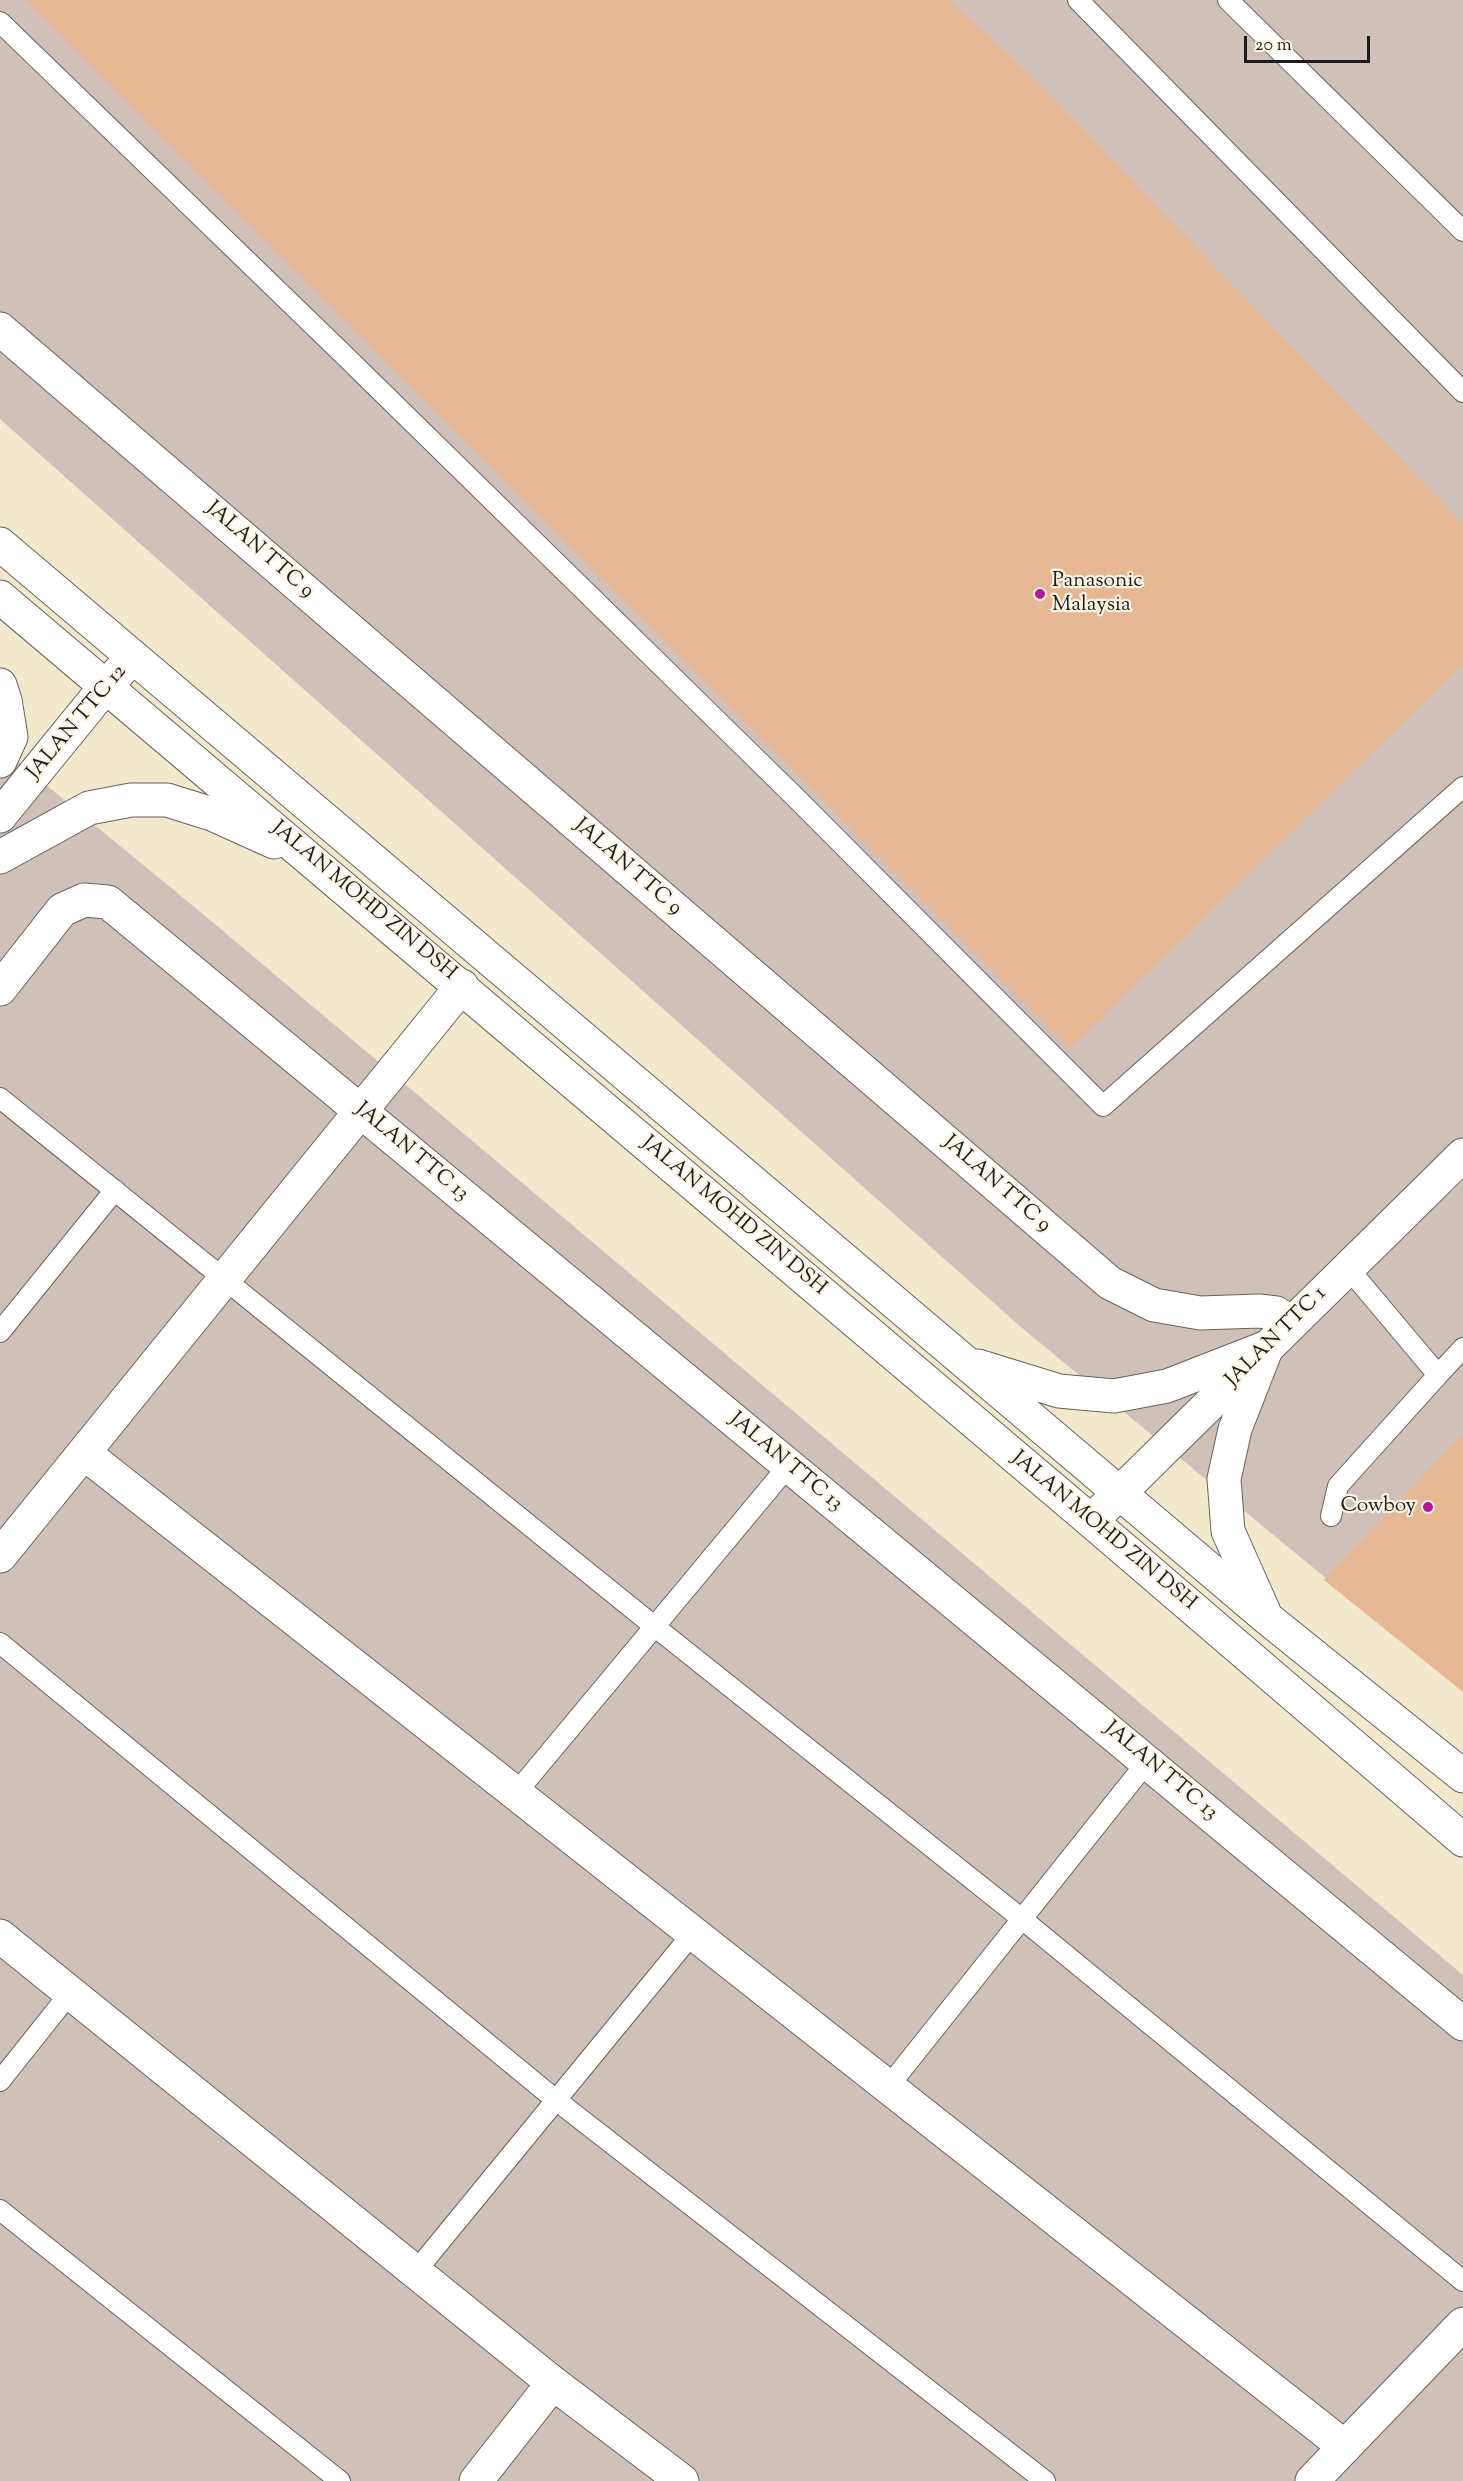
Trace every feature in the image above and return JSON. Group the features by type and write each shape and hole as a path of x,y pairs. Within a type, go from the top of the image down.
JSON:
{"street":[{"name":"JALAN TTC 9","path":"0,329 1110,1283 1154,1305 1200,1313 1259,1311 1276,1313 1292,1323"},
{"name":"JALAN MOHD ZIN DSH","path":"0,544 1267,1618 1463,1776"},
{"name":"JALAN MOHD ZIN DSH","path":"0,597 462,986 1463,1840"},
{"name":"JALAN TTC 12","path":"0,816 106,686 133,657"},
{"path":"0,686 5,700 11,737 0,760"},
{"path":"0,857 89,808 131,800 167,800 212,814 312,859"},
{"name":"JALAN TTC 13","path":"0,989 62,910 84,900 108,902 1463,2024"},
{"path":"0,1556 462,986"},
{"name":"JALAN TTC 1","path":"1091,1521 1463,1155"},
{"path":"965,1362 1059,1391 1114,1396 1167,1386 1267,1347"},
{"path":"1267,1347 1235,1429 1224,1479 1228,1531 1267,1618"},
{"path":"84,1453 1345,2446"},
{"path":"0,1936 553,2382 682,2481"},
{"path":"1312,2481 1463,2324"},
{"path":"476,2481 553,2382"}],"lane":[{"path":"1078,0 1463,392"},
{"path":"1228,0 1463,231"},
{"path":"0,22 785,787 1103,1106 1463,787"},
{"path":"0,1098 654,1626 1022,1919 1463,2281"},
{"path":"0,1332 115,1190"},
{"path":"1348,1268 1438,1375"},
{"path":"1331,1516 1338,1486 1463,1348"},
{"path":"516,1793 789,1466"},
{"path":"0,1643 556,2100 1045,2481"},
{"path":"888,2087 1147,1762"},
{"path":"416,2271 693,1933"},
{"path":"0,2081 70,1993"},
{"path":"0,2210 340,2481"}],"shaded area":[{"path":"0,0 1463,0 1463,1691 1022,1328 0,419"},
{"path":"0,747 204,915 1463,1975 1463,2481 0,2481"}],"building":[{"name":"Panasonic Malaysia","path":"25,0 950,0 1038,83 1463,524 1463,664 1070,1049"},
{"name":"Cowboy","path":"1463,1434 1463,1692 1324,1580"}],"place":[{"name":"Panasonic Malaysia","path":"1040,594"},
{"name":"Cowboy","path":"1428,1507"}]}
